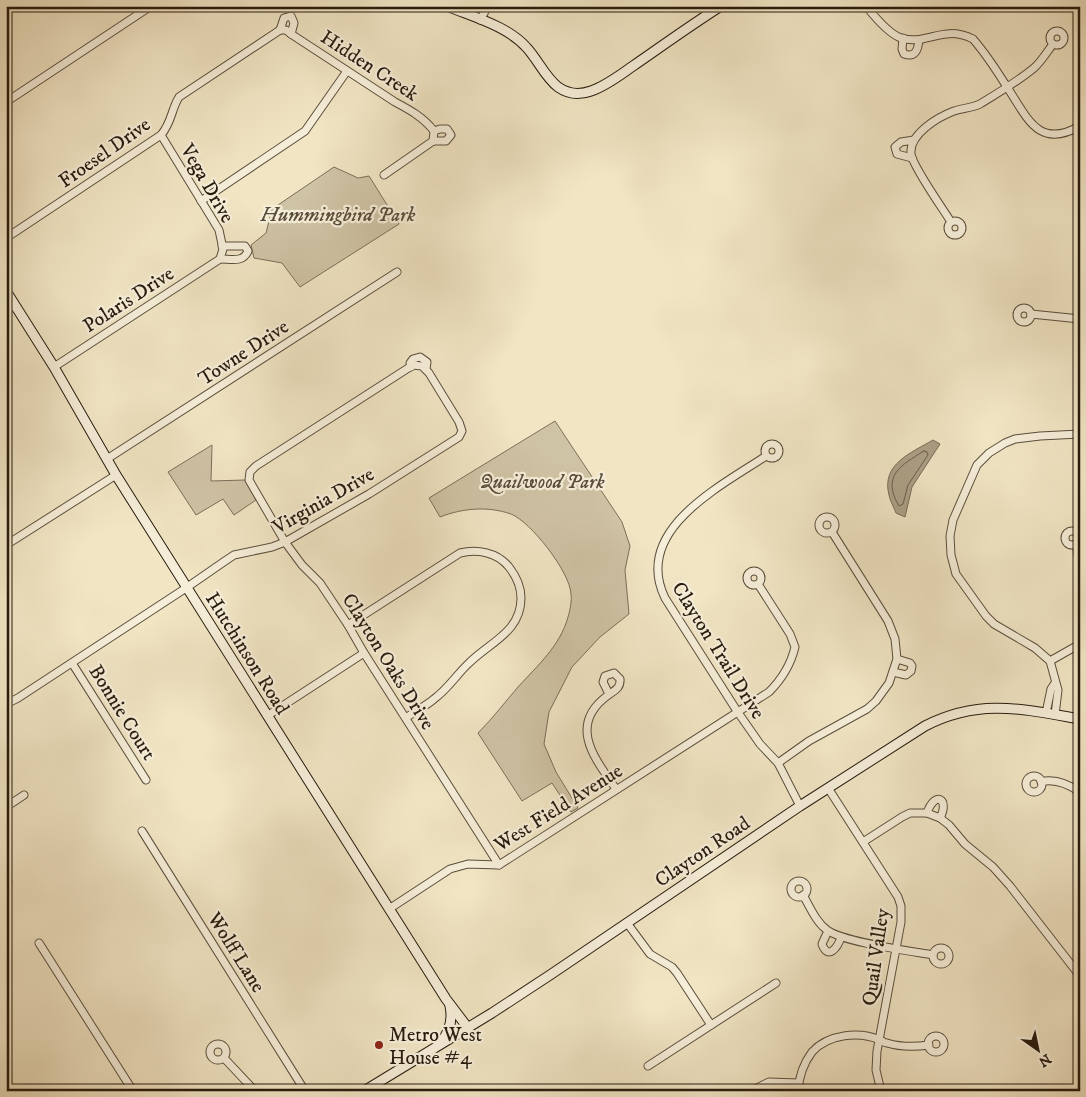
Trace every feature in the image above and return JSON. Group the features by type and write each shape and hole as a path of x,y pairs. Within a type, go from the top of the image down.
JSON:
{"street":[{"path":"6,102 150,6"},
{"path":"447,6 507,32 521,42 554,84 567,92 584,93 609,82 721,6"},
{"path":"480,20 488,6"},
{"path":"866,6 879,22 899,38 919,40 951,33 973,39 1029,122 1040,131 1047,134 1062,135 1080,126"},
{"name":"Froesel Drive","path":"6,238 161,135 170,122 179,97 280,30 284,18 291,16 294,23 291,34"},
{"name":"Hidden Creek","path":"280,30 286,30 394,102 426,121 434,136 384,175"},
{"path":"903,38 902,49 904,54 909,56 916,52 919,40"},
{"path":"951,222 912,158 911,146 914,140 920,131 946,115 956,110 977,105 1007,87 1034,68 1053,44"},
{"path":"201,201 305,131 347,71"},
{"name":"Vega Drive","path":"161,135 219,230 223,248"},
{"path":"912,158 897,154 895,147 901,142 914,140"},
{"name":"Polaris Drive","path":"54,366 220,259 240,259 245,257 248,251 245,246 223,248"},
{"path":"220,259 223,248"},
{"name":"Towne Drive","path":"107,458 397,272"},
{"name":"Hutchinson Road","path":"6,291 54,366 116,475 186,588 449,1003 468,1028"},
{"path":"1031,314 1080,319"},
{"name":"Virginia Drive","path":"6,704 72,663 234,555 272,547 285,542 369,494 458,437 462,431 460,422 426,370 422,366 413,365 256,466 252,469 249,477"},
{"path":"1051,714 1051,689 1055,683 1050,661 1035,648 994,624 986,616 956,574 950,555 950,536 953,520 978,466 989,453 1015,439 1080,434"},
{"name":"Clayton Trail Drive","path":"766,456 699,501 672,528 663,541 658,563 658,579 665,598 737,711 760,744 778,763 800,806"},
{"path":"6,545 116,475"},
{"name":"Clayton Oaks Drive","path":"249,477 251,485 285,542 302,565 320,583 348,625 499,865"},
{"path":"778,763 808,741 867,709 884,692 897,659 895,639 888,621 832,532"},
{"path":"1076,544 1080,564"},
{"path":"348,625 460,553 475,551 490,554 506,563 513,572 519,582 521,597 520,612 513,626 468,664 434,699 406,718"},
{"name":"West Field Avenue","path":"390,909 450,869 468,864 499,865 769,692 788,666 794,648 790,634 758,584"},
{"path":"1050,661 1080,644"},
{"path":"267,716 364,653"},
{"path":"893,672 906,675 911,671 910,663 897,659"},
{"name":"Bonnie Court","path":"72,663 146,780"},
{"path":"609,694 603,682 608,674 614,674 619,677 621,682 619,688 609,694 594,709 588,726 587,737 593,755 616,789"},
{"name":"Clayton Road","path":"364,1091 544,979 800,806 916,731 944,716 976,708 998,707 1020,708 1080,720"},
{"path":"1042,782 1057,781 1080,792"},
{"name":"Quail Valley","path":"828,788 898,898 901,906 901,922 877,1051 876,1070 881,1091"},
{"path":"6,807 24,796"},
{"path":"927,813 932,802 938,799 944,806 940,818"},
{"path":"863,842 910,813 927,813 940,818 1010,886 1080,976"},
{"name":"Wolff Lane","path":"142,831 305,1091"},
{"path":"803,895 817,920 828,931 841,937 933,955"},
{"path":"627,923 650,954 677,973 711,1025"},
{"path":"828,931 822,944 825,950 830,952 834,950 841,937"},
{"path":"40,943 133,1091"},
{"path":"648,1066 776,983"},
{"path":"437,1046 449,1030 451,1020 449,1003"},
{"path":"751,1091 769,1082 798,1087 803,1065 816,1049 833,1038 851,1035 906,1046 929,1045"},
{"path":"224,1058 255,1091"},
{"path":"1078,1091 1080,1080"}],"green space":[{"name":"Hummingbird Park","path":"334,167 358,178 369,176 399,224 300,287 282,263 254,258 251,245 266,233 272,209"},
{"name":"Quailwood Park","path":"555,421 622,522 630,546 625,570 629,614 600,637 572,667 549,712 544,744 556,772 578,808 571,812 552,783 522,801 478,733 548,655 560,637 568,617 571,600 569,585 564,573 539,537 511,514 502,511 476,509 440,517 429,498"},
{"path":"212,445 211,481 245,480 256,500 234,515 223,499 196,515 168,472"}],"water":[{"path":"933,440 940,444 912,487 905,517 896,513 890,500 889,475 894,467 907,455"}],"place":[{"name":"Metro West House #4","path":"379,1045"}]}
